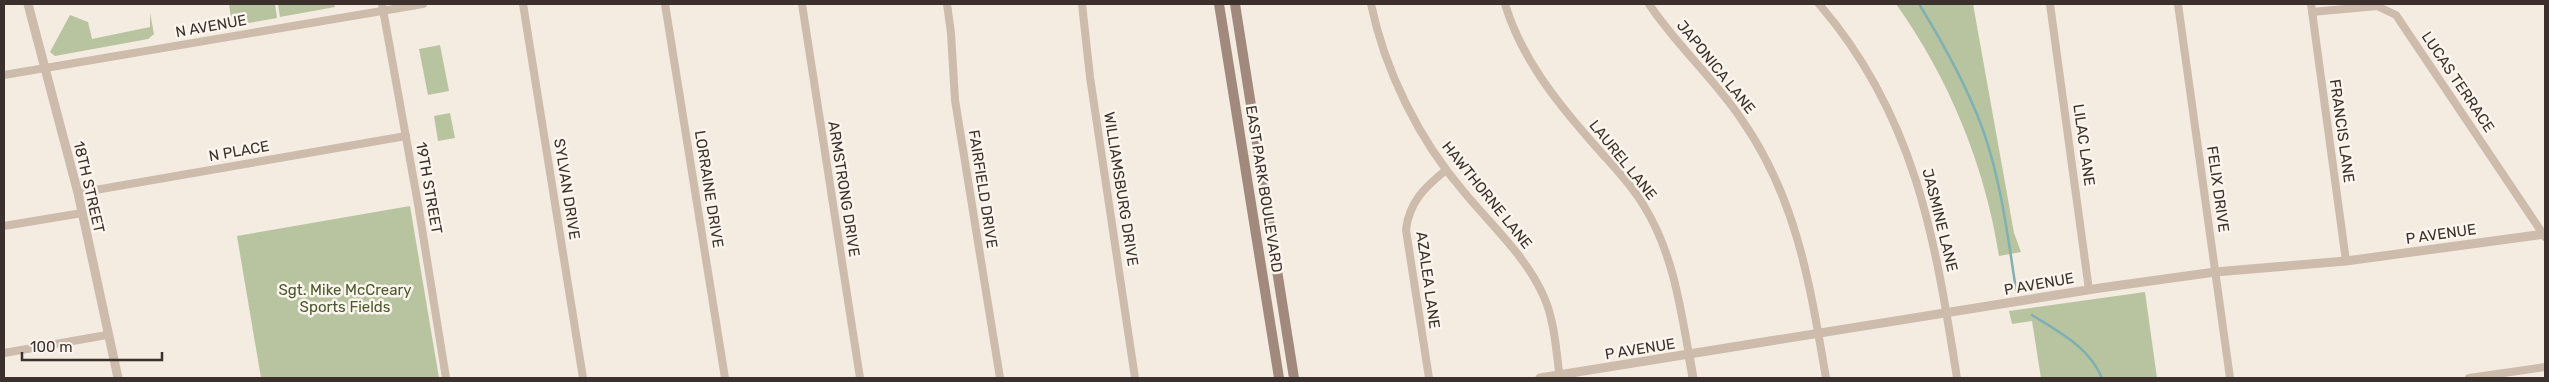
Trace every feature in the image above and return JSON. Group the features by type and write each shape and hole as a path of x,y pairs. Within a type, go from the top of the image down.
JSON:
{"main road":[{"name":"EAST PARK BOULEVARD","path":"1219,4 1279,378"},
{"name":"EAST PARK BOULEVARD","path":"1235,4 1294,378"}],"street":[{"name":"18TH STREET","path":"28,4 78,193 118,378"},
{"name":"N AVENUE","path":"4,75 382,7 423,4"},
{"name":"SYLVAN DRIVE","path":"523,4 583,378"},
{"name":"LORRAINE DRIVE","path":"665,4 725,378"},
{"name":"ARMSTRONG DRIVE","path":"802,4 860,378"},
{"name":"FAIRFIELD DRIVE","path":"947,4 951,33 955,100 1000,378"},
{"name":"WILLIAMSBURG DRIVE","path":"1082,4 1092,87 1136,378"},
{"name":"HAWTHORNE LANE","path":"1372,4 1379,33 1397,83 1419,128 1446,170 1519,254 1539,286 1548,308 1560,377"},
{"name":"LAUREL LANE","path":"1505,4 1531,62 1551,94 1633,190 1654,225 1676,283 1693,378"},
{"name":"JAPONICA LANE","path":"1649,4 1667,30 1728,100 1766,159 1790,212 1802,249 1826,378"},
{"name":"JASMINE LANE","path":"1819,4 1843,33 1872,79 1910,158 1933,241 1957,378"},
{"name":"LILAC LANE","path":"2050,4 2090,290"},
{"name":"FELIX DRIVE","path":"2178,4 2230,378"},
{"name":"LUCAS TERRACE","path":"2311,8 2377,6 2396,15 2545,235"},
{"name":"19TH STREET","path":"382,7 406,136 446,378"},
{"name":"FRANCIS LANE","path":"2311,8 2346,261"},
{"name":"N PLACE","path":"78,193 406,136"},
{"name":"AZALEA LANE","path":"1429,378 1406,230 1408,217 1414,201 1430,182 1446,170"},
{"path":"4,226 82,213"},
{"name":"P AVENUE","path":"1540,378 1560,377 2090,290 2216,272 2346,261 2545,235"},
{"path":"4,353 108,336"},
{"path":"2469,378 2545,367"}],"green space":[{"path":"229,4 275,4 277,18 232,26"},
{"path":"278,4 334,4 335,7 280,17"},
{"path":"1896,4 1973,4 2014,233 2021,252 1999,256 1993,222 1984,189 1962,124 1932,62"},
{"path":"150,13 154,34 148,39 55,56 50,52 70,15 88,22 92,39 150,27"},
{"path":"440,45 449,91 428,95 419,49"},
{"path":"450,113 455,138 438,141 434,116"},
{"name":"Sgt. Mike McCreary Sports Fields","path":"410,206 439,378 261,378 237,236"},
{"path":"2145,292 2157,378 2041,378 2032,321 2012,324 2009,311"}],"waterway":[{"path":"1919,4 1954,65 1970,97 1983,130 1995,169 2016,290"},
{"path":"2032,315 2063,334 2081,349 2089,357 2102,378"}]}
